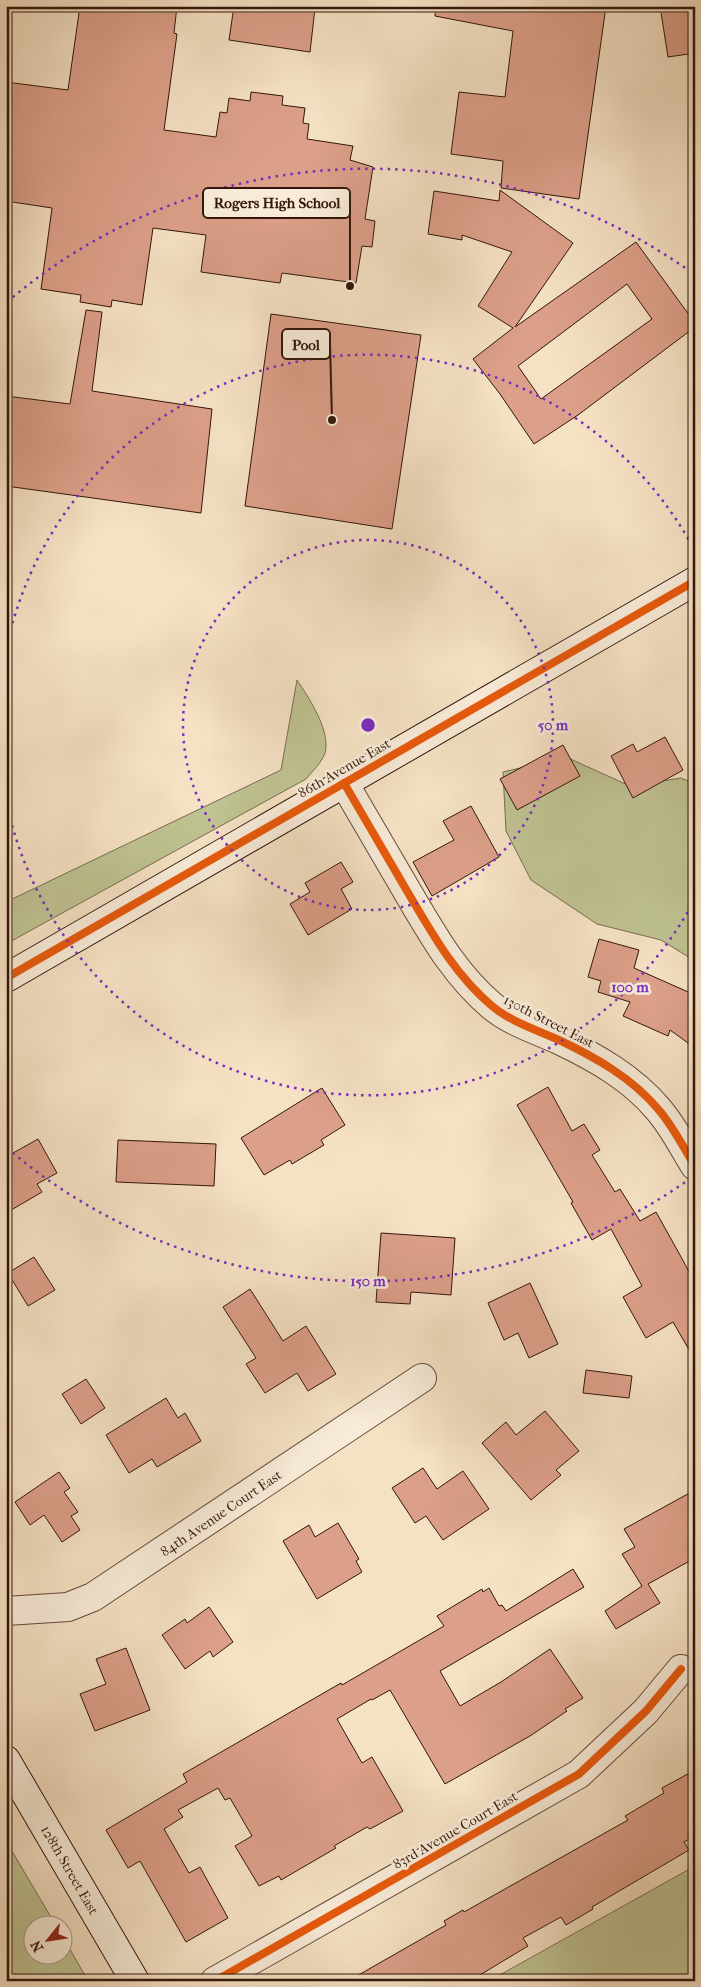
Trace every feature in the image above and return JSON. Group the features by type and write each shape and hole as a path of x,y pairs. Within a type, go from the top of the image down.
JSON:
{"street":[{"name":"86th Avenue East","path":"6,978 695,580"},
{"name":"130th Street East","path":"344,783 443,952 473,989 494,1008 515,1020 582,1051 637,1087 658,1108 676,1133 695,1166"},
{"name":"84th Avenue Court East","path":"6,1612 68,1607 93,1598 422,1378"},
{"name":"83rd Avenue Court East","path":"215,1981 579,1774 646,1711 681,1669"},
{"name":"128th Street East","path":"6,1760 135,1981"}],"green space":[{"path":"297,680 318,715 326,744 322,760 306,779 6,944 6,902 281,770"},
{"path":"566,757 630,786 681,778 695,784 695,961 661,940 597,924 531,880 506,831 503,772"},
{"path":"6,1841 49,1914 22,1914 22,1964 72,1964 72,1953 88,1981 6,1981"},
{"path":"695,1866 695,1973 680,1981 489,1981"}],"building":[{"path":"80,6 177,6 174,33 177,34 164,130 216,137 220,112 227,113 229,98 250,101 251,92 283,96 282,105 305,108 303,123 309,124 307,139 353,146 350,160 373,167 365,219 375,221 372,247 362,246 356,283 282,273 280,283 201,272 206,235 153,228 142,305 112,300 111,307 80,302 81,295 41,289 52,208 6,201 6,82 68,90"},
{"path":"234,6 300,6 315,8 310,52 229,40"},
{"path":"436,6 606,6 579,199 501,188 503,161 451,154 459,92 505,97 513,31 435,16"},
{"path":"660,6 695,6 695,53 668,57"},
{"path":"500,190 573,243 515,327 636,242 695,323 695,327 578,415 534,444 500,394 473,359 513,328 478,306 512,252 462,235 462,240 428,234 434,191 499,201","holes":["627,284 652,319 541,399 518,366"]},
{"path":"86,310 102,312 92,391 212,409 201,513 6,486 6,396 70,404"},
{"path":"271,314 421,335 392,529 245,506"},
{"path":"665,737 683,770 633,798 611,756 633,744 637,752"},
{"path":"563,745 580,776 517,810 500,779"},
{"path":"471,806 499,857 432,896 413,862 454,840 443,821"},
{"path":"341,862 353,882 341,889 352,909 308,935 290,904 310,892 305,883"},
{"path":"599,939 639,950 634,968 695,995 695,1048 670,1030 668,1036 623,1016 630,1002 598,992 601,981 588,977"},
{"path":"548,1087 572,1131 584,1124 600,1150 592,1155 615,1192 620,1189 640,1221 656,1212 680,1255 695,1283 695,1360 673,1322 646,1338 623,1297 642,1286 611,1229 592,1240 571,1203 573,1202 517,1105"},
{"path":"322,1088 345,1125 321,1140 324,1145 292,1164 290,1160 264,1175 241,1138"},
{"path":"38,1139 57,1173 37,1184 42,1192 6,1213 6,1157"},
{"path":"118,1140 216,1144 214,1186 116,1182"},
{"path":"381,1233 455,1238 451,1295 411,1292 410,1304 376,1302"},
{"path":"34,1257 55,1290 28,1306 8,1273"},
{"path":"530,1283 558,1344 529,1358 518,1333 504,1340 488,1303"},
{"path":"250,1289 283,1341 306,1326 336,1374 308,1391 297,1373 265,1393 246,1364 256,1358 223,1307"},
{"path":"586,1370 632,1376 629,1398 583,1393"},
{"path":"86,1379 105,1408 81,1424 62,1394"},
{"path":"166,1398 178,1418 185,1413 201,1441 157,1467 152,1459 129,1473 106,1435"},
{"path":"545,1411 579,1451 556,1470 561,1475 531,1500 482,1443 506,1422 516,1435"},
{"path":"423,1468 437,1489 463,1471 489,1509 443,1540 426,1516 415,1523 392,1488"},
{"path":"59,1472 70,1488 64,1492 78,1512 71,1516 80,1530 62,1542 44,1515 30,1525 15,1502"},
{"path":"695,1490 695,1558 648,1584 660,1603 616,1629 605,1611 642,1586 622,1554 635,1547 624,1529"},
{"path":"338,1523 359,1559 356,1561 362,1572 317,1599 283,1541 309,1525 315,1537"},
{"path":"573,1569 584,1587 440,1671 460,1706 501,1682 550,1649 583,1698 565,1709 567,1711 530,1736 445,1784 390,1690 371,1699 337,1719 362,1763 372,1757 403,1811 370,1829 367,1827 334,1846 336,1848 281,1880 279,1876 259,1886 235,1846 252,1836 230,1798 225,1800 218,1788 178,1810 183,1817 164,1829 189,1873 200,1867 228,1918 186,1942 140,1861 128,1868 106,1830 187,1782 183,1774 444,1626 437,1616 482,1589 483,1592 489,1588 499,1606 502,1605 506,1611"},
{"path":"209,1607 233,1642 213,1657 210,1651 185,1669 162,1635 185,1619 187,1623"},
{"path":"126,1648 150,1710 95,1731 80,1694 106,1684 96,1659"},
{"path":"695,1770 695,1836 684,1842 689,1850 592,1907 593,1909 566,1925 561,1917 523,1938 528,1946 470,1981 348,1981 446,1925 444,1921 463,1910 464,1912 628,1820 625,1816 664,1793 662,1788"}],"cycle path":[{"path":"6,978 695,581"},
{"path":"344,783 435,937 455,967 478,994 507,1017 559,1040 625,1078 648,1098 663,1116 695,1166"},
{"path":"215,1981 579,1774 646,1711 681,1669"}],"place":[{"name":"Rogers High School","path":"350,286"},
{"name":"Pool","path":"332,420"}]}
